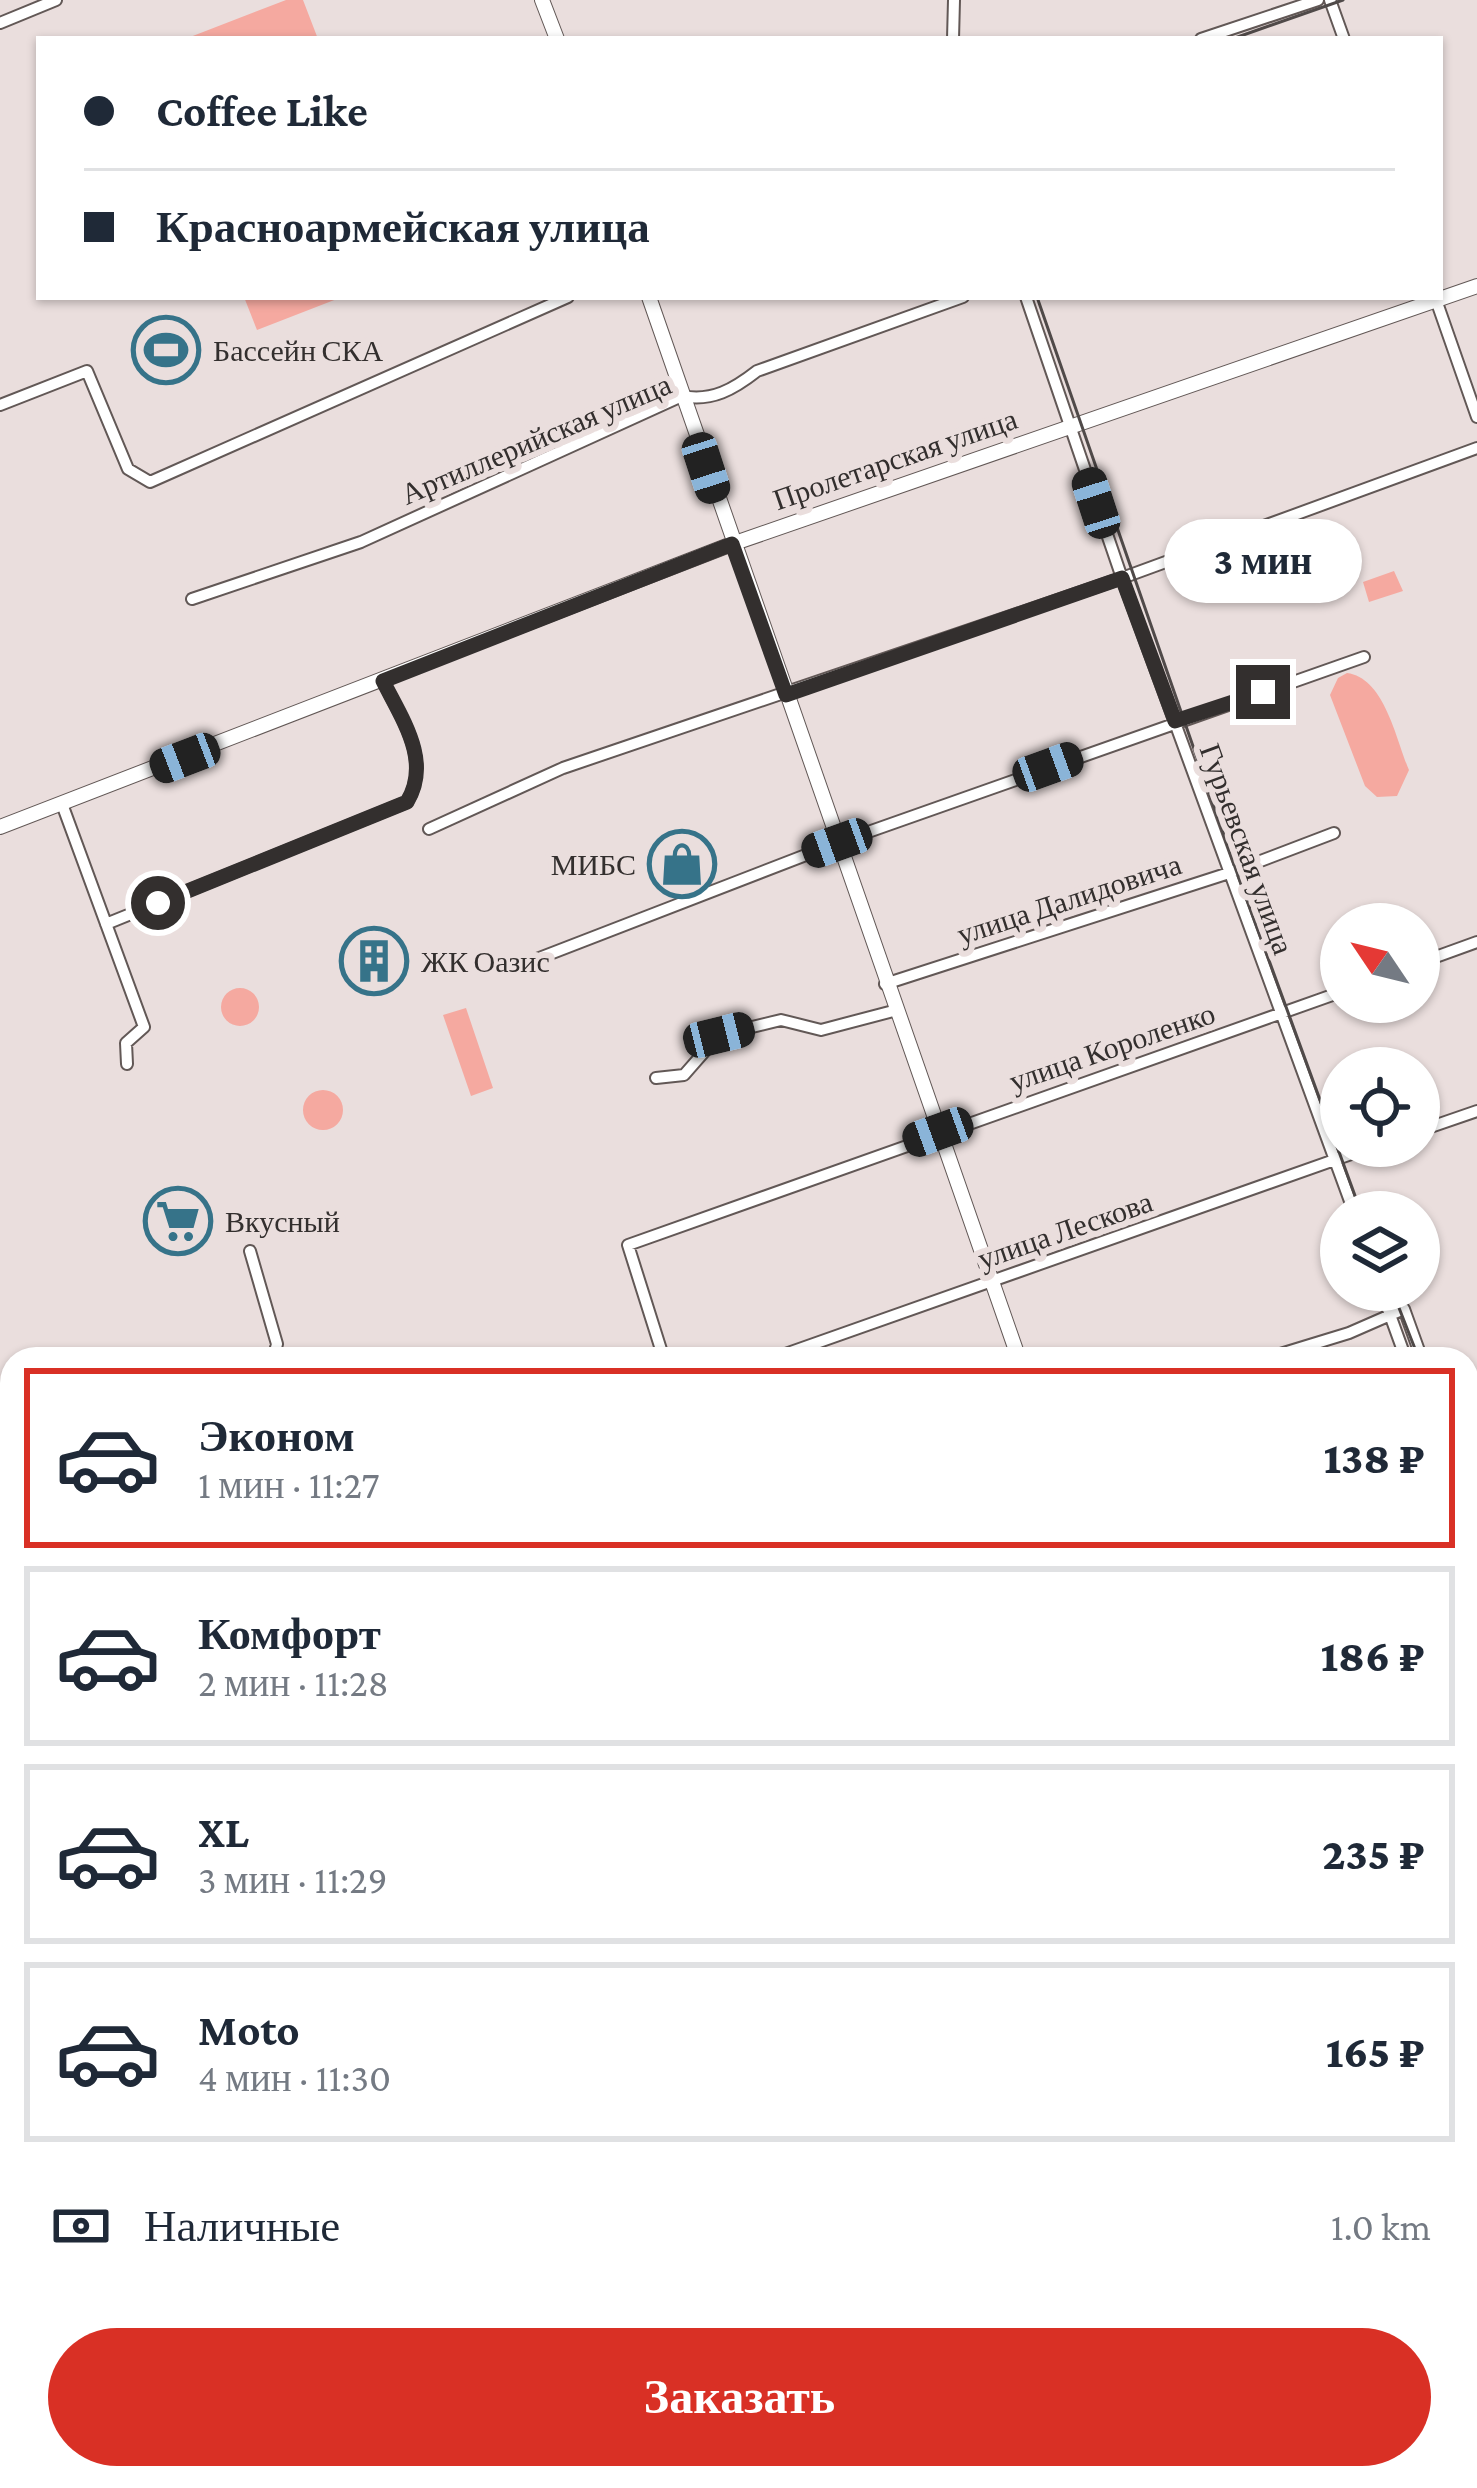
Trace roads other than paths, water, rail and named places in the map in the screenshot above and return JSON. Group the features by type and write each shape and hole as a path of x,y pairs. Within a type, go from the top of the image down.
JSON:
{"main road":[{"path":"542,0 555,36"},
{"name":"Пролетарская улица","path":"1443,297 1477,286"},
{"path":"651,300 1014,1347"},
{"name":"Пролетарская улица","path":"0,827 732,544 1433,300"}],"street":[{"path":"0,23 56,0"},
{"path":"953,36 954,0"},
{"path":"1210,36 1318,0"},
{"path":"1330,0 1343,36"},
{"path":"0,405 87,371 128,469 150,482 561,300"},
{"name":"Артиллерийская улица","path":"192,599 361,542 682,396 701,400 734,389 757,371 955,300"},
{"name":"Гурьевская улица","path":"1027,300 1122,578 1320,1120"},
{"path":"1436,300 1477,417"},
{"path":"429,830 563,768 1122,578 1477,448"},
{"path":"529,962 837,843 1364,657"},
{"path":"106,923 407,802 419,773 412,740 383,681"},
{"path":"62,804 143,1027 126,1043 128,1064"},
{"name":"улица Далидовича","path":"886,984 1229,873 1334,833"},
{"path":"1440,955 1477,942"},
{"name":"улица Короленко","path":"660,1347 628,1246 1320,1000"},
{"path":"656,1078 684,1075 719,1035 781,1020 821,1030 897,1010"},
{"path":"1440,1124 1477,1111"},
{"name":"улица Лескова","path":"805,1347 1320,1165"},
{"path":"250,1251 276,1347"},
{"path":"1303,1347 1404,1309 1418,1347"},
{"path":"1389,1311 1402,1347"}],"tram line":[{"path":"1241,36 1343,0"},
{"path":"1038,300 1353,1191"},
{"path":"1400,1311 1414,1347"}],"place":[{"name":"Бассейн СКА","path":"166,350"},
{"name":"МИБС","path":"682,864"},
{"name":"ЖК Оазис","path":"374,961"},
{"name":"Вкусный","path":"178,1221"}]}
